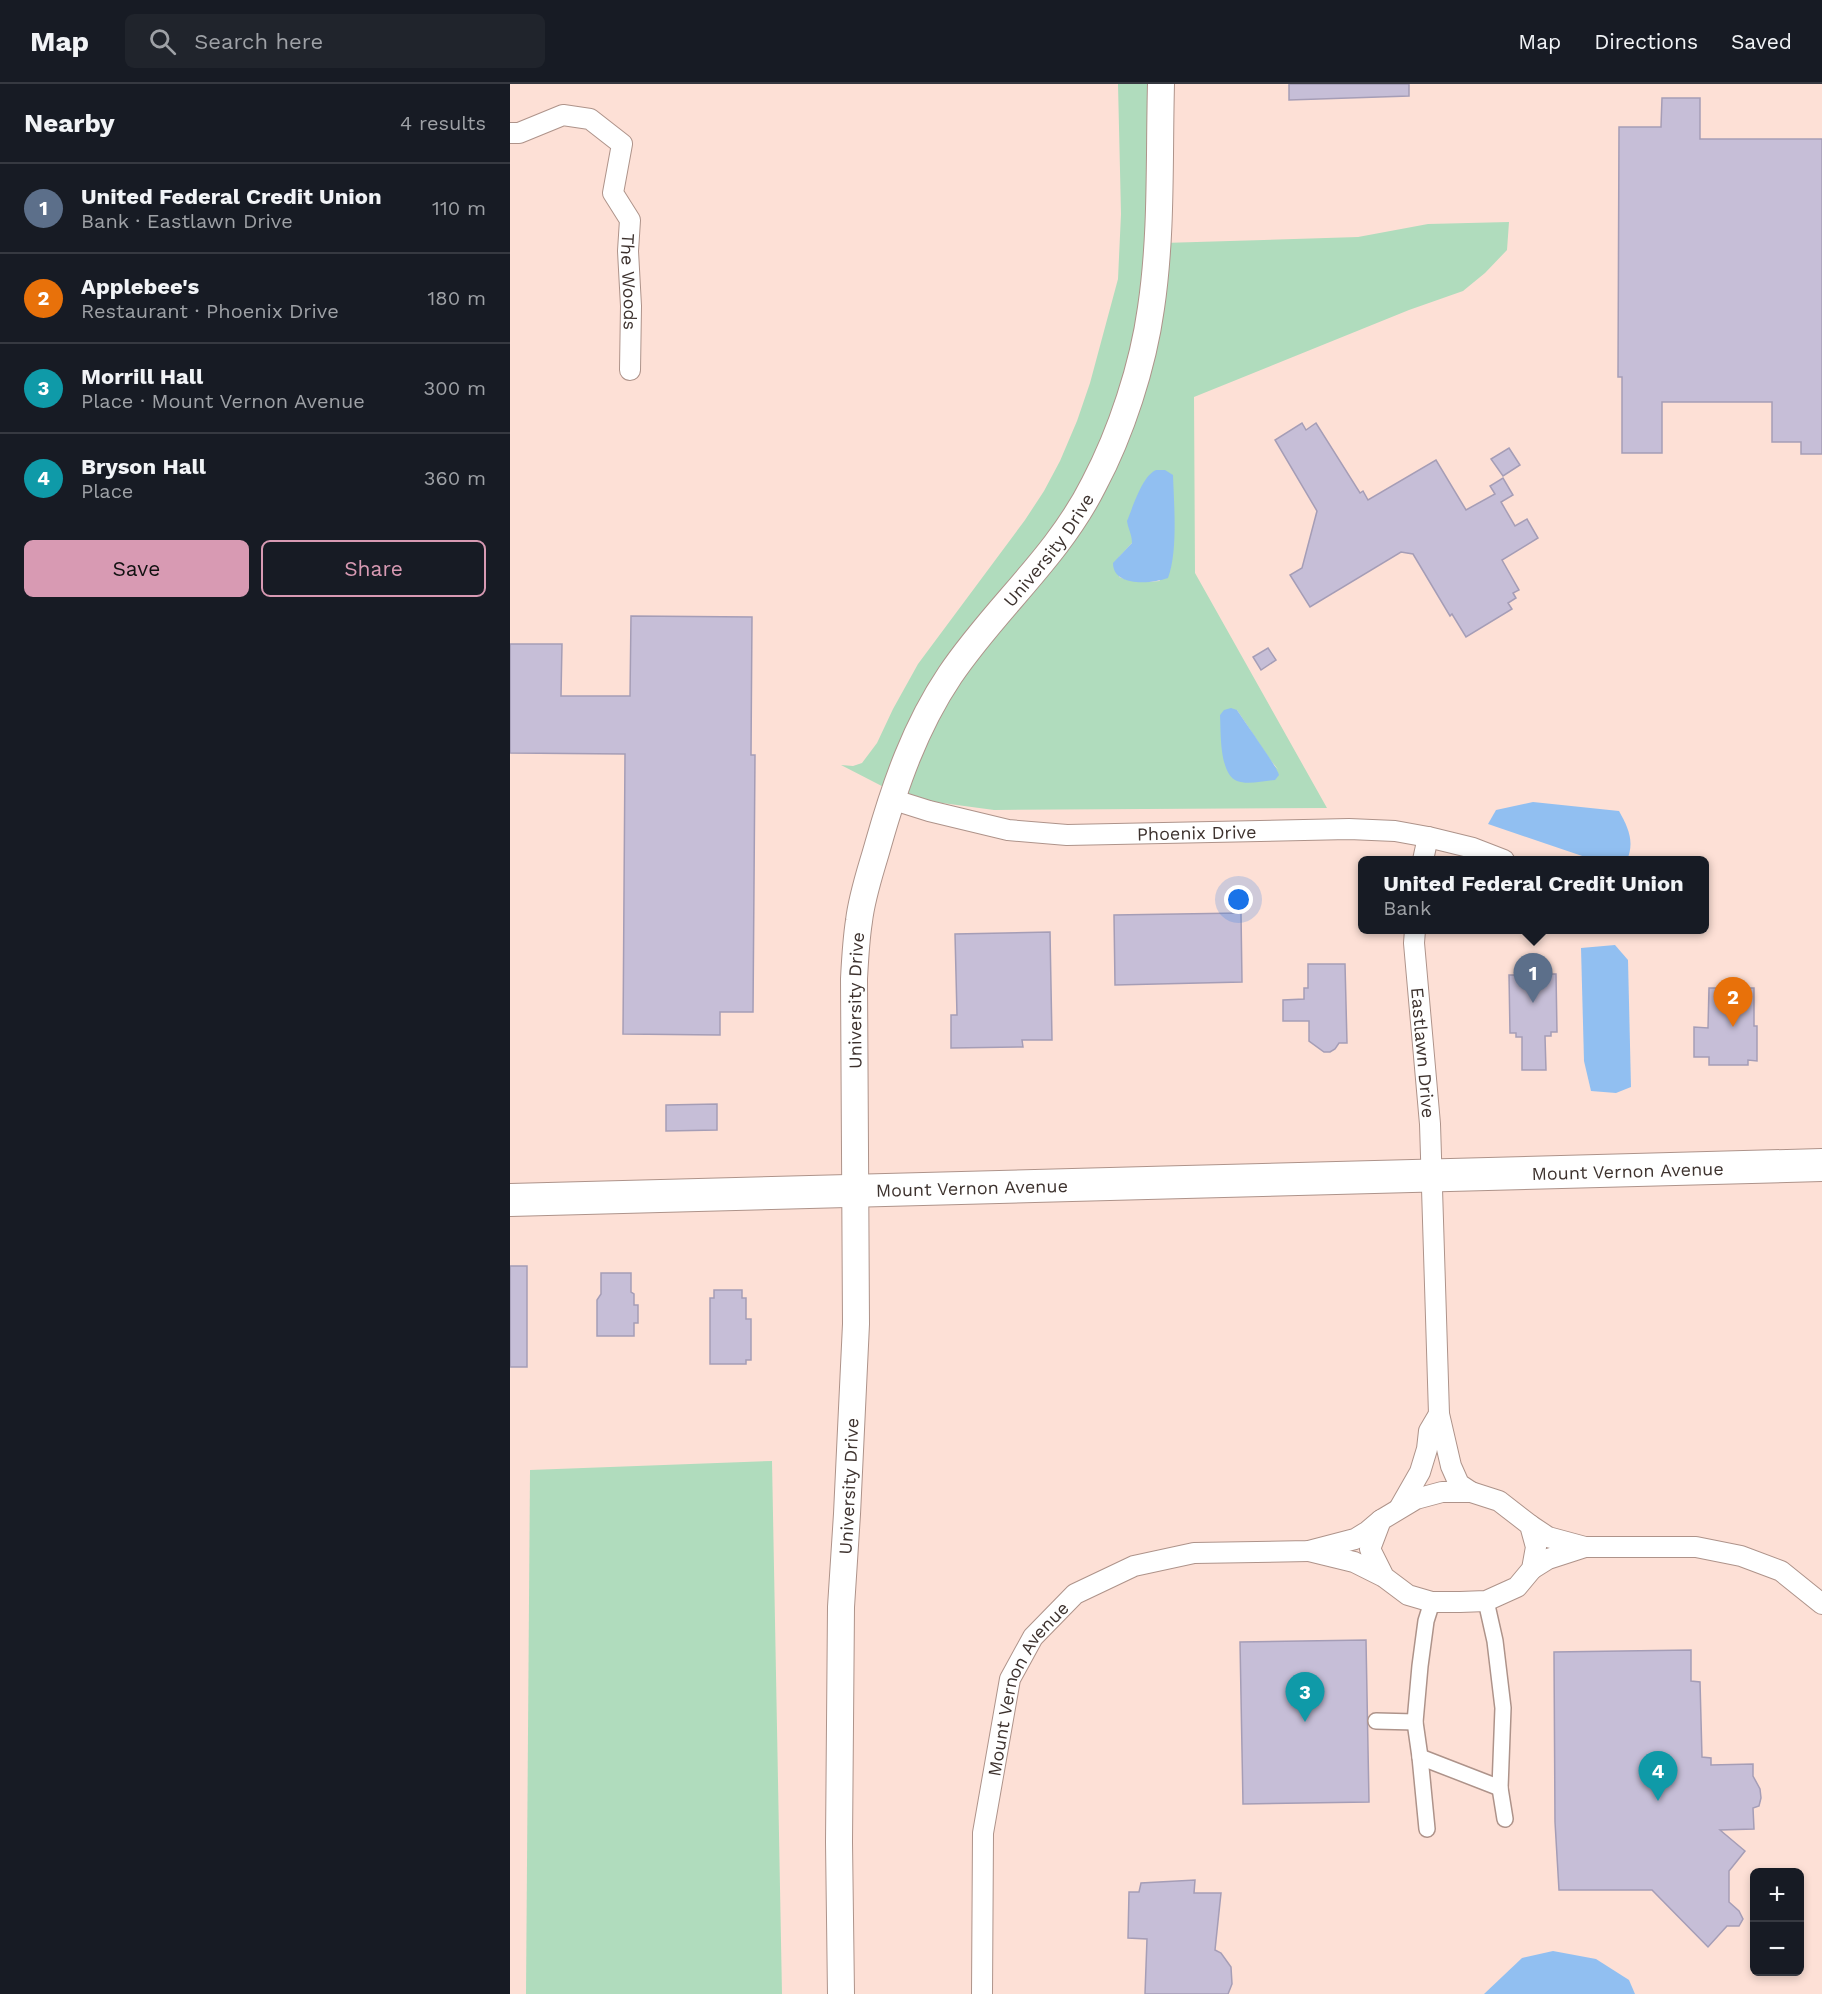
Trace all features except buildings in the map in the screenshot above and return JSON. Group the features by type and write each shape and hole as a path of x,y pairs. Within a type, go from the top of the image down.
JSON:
{"main road":[{"name":"Mount Vernon Avenue","path":"510,1200 1822,1165"}],"street":[{"name":"University Drive","path":"841,1994 839,1842 841,1607 848,1514 856,1324 854,979 858,922 891,799 905,759 930,709 951,674 1066,532 1094,484 1121,423 1137,373 1151,310 1159,229 1161,84"},
{"name":"The Woods","path":"510,133 519,133 564,115 590,119 622,144 613,193 630,220 628,251 631,306 630,370"},
{"name":"Phoenix Drive","path":"891,799 929,811 1008,830 1067,835 1348,829 1395,831 1473,848 1492,856"},
{"path":"1424,856 1428,837"},
{"name":"Eastlawn Drive","path":"1414,934 1433,1177"},
{"name":"Mount Vernon Avenue","path":"1433,1177 1439,1414 1451,1466 1459,1484 1471,1492 1499,1501 1548,1538 1585,1547 1696,1547 1742,1556 1781,1571 1822,1604"},
{"name":"Mount Vernon Avenue","path":"1399,1509 1420,1472 1427,1449 1429,1431 1439,1414"},
{"name":"Mount Vernon Avenue","path":"982,1994 983,1833 1010,1679 1033,1637 1075,1594 1134,1566 1194,1553 1308,1551 1355,1539 1416,1499 1442,1492 1471,1492"},
{"name":"Mount Vernon Avenue","path":"1381,1520 1370,1549 1384,1577"},
{"path":"1530,1525 1536,1547 1533,1569"},
{"name":"Mount Vernon Avenue","path":"1308,1551 1354,1562 1384,1577 1408,1595 1431,1602 1486,1601 1517,1587 1533,1569 1548,1559 1585,1547"},
{"path":"1486,1601 1496,1641 1503,1708 1500,1788 1505,1819"},
{"path":"1427,1829 1415,1722 1426,1621 1431,1602"},
{"path":"1376,1721 1415,1722"},
{"path":"1420,1757 1500,1788"}],"green space":[{"path":"1118,84 1164,84 1163,243 1358,237 1428,224 1509,222 1507,250 1485,273 1463,291 1409,310 1194,397 1195,573 1327,808 994,810 905,798 841,765 853,766 862,763 877,743 918,664 1025,520 1060,461 1090,383 1118,279 1121,214","holes":["1132,534 1160,581 1139,581 1119,577 1119,557 1132,543","1237,710 1271,761 1278,769 1220,715"]},
{"path":"772,1461 782,1994 526,1994 530,1470"}],"water":[{"path":"1156,470 1165,470 1173,475 1175,528 1171,567 1168,578 1152,582 1134,582 1119,576 1113,563 1132,543 1127,521 1142,485"},
{"path":"1231,708 1237,710 1273,763 1279,775 1275,780 1251,783 1237,781 1231,777 1222,751 1220,715 1224,710"},
{"path":"1533,802 1619,811 1629,835 1628,856 1582,856 1488,824 1496,810"},
{"path":"1615,945 1628,960 1631,1087 1616,1093 1591,1091 1584,1061 1581,948"},
{"path":"1553,1951 1596,1959 1629,1980 1635,1994 1484,1994 1522,1958"}],"place":[{"name":"United Federal Credit Union","path":"1533,1003"},
{"name":"Applebee's","path":"1733,1027"},
{"name":"Morrill Hall","path":"1305,1722"},
{"name":"Bryson Hall","path":"1658,1801"}]}
